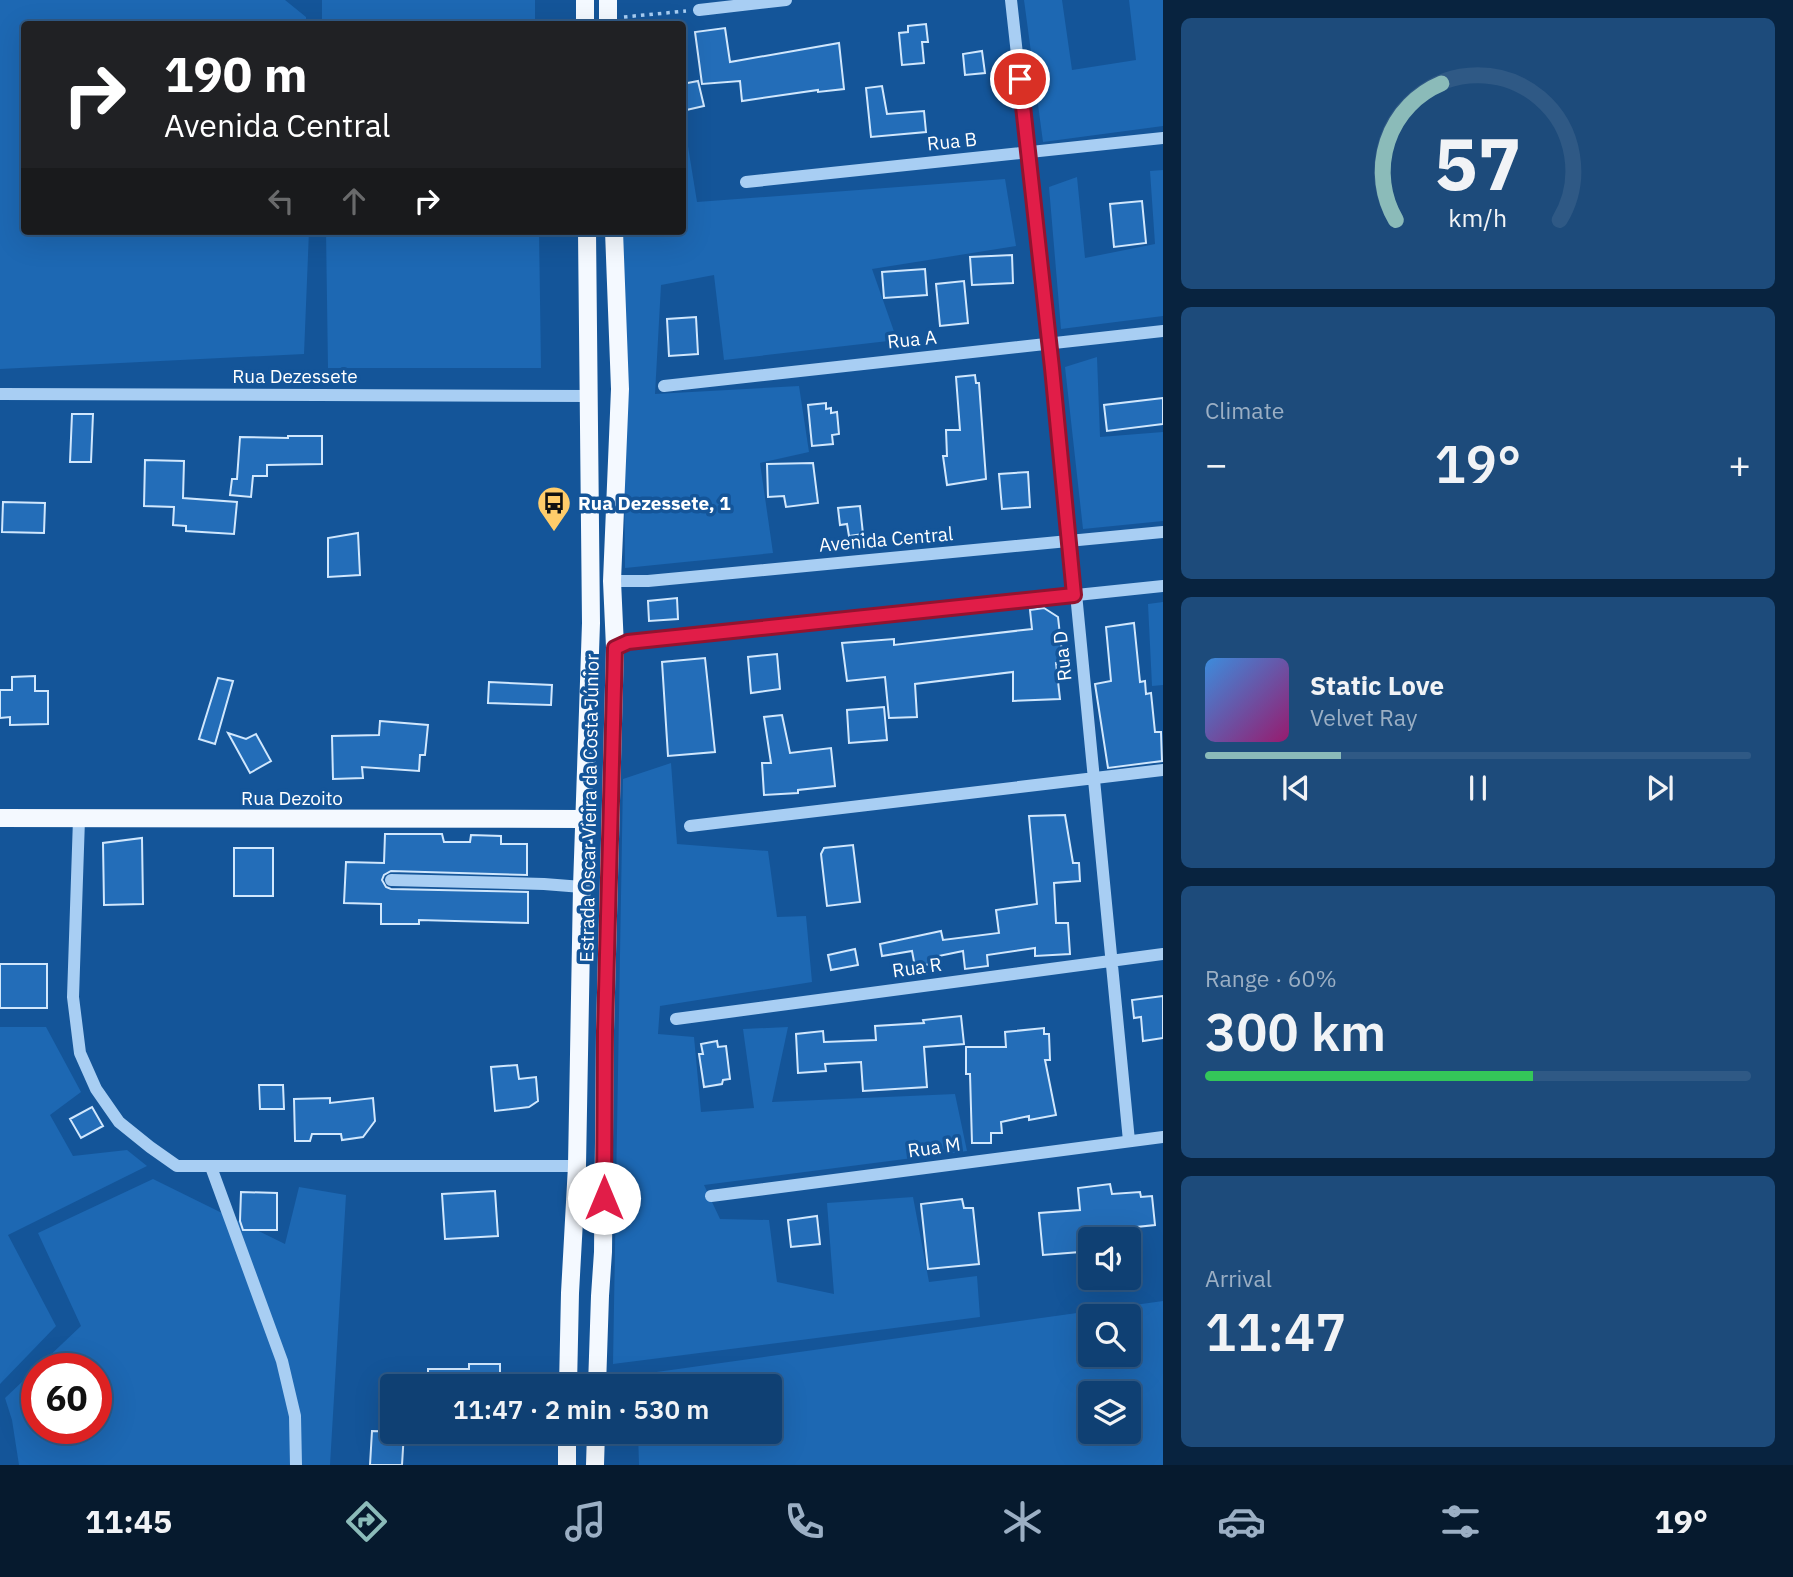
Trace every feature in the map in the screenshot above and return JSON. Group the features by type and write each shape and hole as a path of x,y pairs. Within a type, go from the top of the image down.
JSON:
{"main road":[{"path":"585,0 585,21"},
{"name":"Estrada Oscar Vieira da Costa Júnior","path":"568,1374 577,1166 592,561 587,235"},
{"name":"Estrada Oscar Vieira da Costa Júnior","path":"597,1374 603,1252 605,1031 615,648 612,581 620,389 614,235"},
{"name":"Rua Dezoito","path":"0,818 584,819"},
{"path":"567,1444 567,1465"},
{"path":"595,1465 596,1444"}],"street":[{"path":"699,10 786,0"},
{"name":"Rua D","path":"1011,0 1071,542 1074,595 1095,778 1129,1141"},
{"name":"Rua B","path":"746,182 1163,138"},
{"name":"Rua A","path":"664,386 1163,331"},
{"name":"Rua Dezessete","path":"0,394 589,396"},
{"name":"Avenida Central","path":"612,581 648,581 1163,532"},
{"path":"615,648 628,642 1163,586"},
{"path":"690,826 1163,770"},
{"path":"79,820 73,997 79,1053 96,1089 119,1122 177,1167 577,1166"},
{"path":"391,880 582,887"},
{"name":"Rua R","path":"676,1019 1163,954"},
{"name":"Rua M","path":"711,1196 1163,1137"},
{"path":"211,1167 282,1361 295,1416 296,1465"}],"path":[{"path":"608,14 699,10"}],"shaded area":[{"path":"0,0 285,0 306,17 306,21 21,21 21,235 309,235 304,354 0,369"},
{"path":"322,0 535,0 535,21 322,21"},
{"path":"1024,0 1062,0 1072,70 1136,60 1129,0 1163,0 1163,126 1043,142"},
{"path":"686,134 697,202 1005,179 1016,246 872,269 897,340 724,360 714,275 661,285 655,394 799,386 809,452 760,463 773,553 625,568 622,235 686,235"},
{"path":"1163,170 1163,316 1061,329 1049,187 1077,177 1085,258 1155,244 1150,171"},
{"path":"326,235 539,235 541,368 328,368"},
{"path":"1097,357 1100,437 1163,432 1163,521 1083,529 1065,367"},
{"path":"1163,602 1163,685 1152,686 1148,604"},
{"path":"671,763 677,844 768,851 777,917 806,916 812,982 660,1006 658,1034 694,1037 701,1112 754,1108 743,1029 788,1027 772,1102 955,1094 967,1151 704,1185 720,1219 769,1220 777,1282 834,1294 827,1203 913,1197 929,1282 977,1276 980,1317 613,1364 623,779"},
{"path":"0,1027 46,1027 81,1092 50,1115 73,1156 127,1150 147,1166 8,1235 56,1326 30,1353 21,1353 21,1362 0,1384"},
{"path":"153,1179 285,1244 299,1187 346,1195 330,1465 19,1465 12,1420 5,1398 21,1383 21,1444 112,1444 112,1353 52,1353 81,1326 38,1233"},
{"path":"1163,1301 1163,1465 639,1465 638,1444 782,1444 782,1374 642,1374 1078,1313 1078,1367 1141,1367 1141,1304"}],"building":[{"path":"926,24 928,42 922,42 924,63 902,65 899,33 908,32 908,26"},
{"path":"725,28 730,62 839,43 844,89 742,101 740,81 702,84 695,32"},
{"path":"982,51 985,73 965,75 963,54"},
{"path":"698,81 704,106 686,110 686,83"},
{"path":"882,86 887,114 924,111 926,132 871,137 866,88"},
{"path":"1142,201 1146,243 1114,247 1110,204"},
{"path":"1012,255 1013,283 972,285 970,257"},
{"path":"925,269 927,295 884,298 882,272"},
{"path":"964,281 968,323 940,326 936,284"},
{"path":"696,317 698,354 669,356 667,319"},
{"path":"975,375 976,383 979,383 986,479 947,485 943,456 947,456 946,430 960,430 956,377"},
{"path":"1163,398 1163,424 1107,431 1104,405"},
{"path":"826,403 826,409 831,408 831,413 837,412 839,434 832,435 833,444 812,446 808,405"},
{"path":"72,414 93,414 91,462 70,462"},
{"path":"322,436 322,464 267,465 267,476 253,476 251,497 230,495 232,479 237,479 240,437"},
{"path":"145,460 184,461 183,498 237,502 234,534 186,531 186,526 173,525 174,507 144,506"},
{"path":"813,463 818,503 786,507 784,496 768,497 767,464"},
{"path":"1028,472 1030,507 1002,509 999,474"},
{"path":"3,502 45,503 44,533 2,532"},
{"path":"860,506 863,534 849,536 847,524 840,525 838,508"},
{"path":"358,533 360,575 328,577 328,538"},
{"path":"677,598 678,619 649,621 648,601"},
{"path":"1044,608 1058,617 1063,662 1056,663 1060,699 1013,701 1013,672 915,684 917,717 889,718 885,677 847,681 842,643 894,639 894,645 1032,629 1030,610"},
{"path":"1134,623 1140,682 1145,681 1146,694 1151,693 1155,732 1161,732 1162,761 1108,768 1095,684 1111,681 1106,627"},
{"path":"777,654 780,689 751,693 748,657"},
{"path":"705,658 715,752 668,756 662,662"},
{"path":"35,676 35,691 48,691 48,724 10,725 10,717 0,718 0,690 12,690 12,677"},
{"path":"218,678 233,681 215,744 199,739"},
{"path":"489,682 552,685 551,705 488,703"},
{"path":"884,707 887,740 849,743 847,710"},
{"path":"782,715 790,753 831,748 835,786 798,790 798,793 764,795 762,763 771,763 764,717"},
{"path":"380,721 428,725 425,755 420,755 419,771 362,767 363,778 333,779 332,736 379,735"},
{"path":"228,733 246,739 256,734 271,761 250,773"},
{"path":"1065,815 1073,863 1079,863 1080,881 1054,883 1056,923 1068,923 1070,954 1035,956 1035,948 987,955 988,966 965,969 963,951 929,958 930,964 915,967 912,951 882,956 880,944 941,931 943,940 999,933 996,910 1037,904 1029,816"},
{"path":"385,834 442,834 444,842 470,842 471,835 501,836 501,844 527,844 527,875 391,871 384,875 382,880 386,887 391,889 528,892 528,923 419,920 419,924 381,924 381,904 344,903 346,862 384,863"},
{"path":"142,838 143,904 104,905 103,843"},
{"path":"853,845 860,902 827,906 821,854 824,848"},
{"path":"234,848 273,848 273,896 234,896"},
{"path":"855,949 858,965 831,970 828,955"},
{"path":"0,964 47,964 47,1008 0,1008"},
{"path":"1163,996 1163,1038 1143,1041 1141,1017 1134,1018 1132,1000"},
{"path":"961,1016 964,1044 924,1047 927,1087 863,1091 861,1062 825,1064 826,1071 798,1073 796,1034 823,1031 824,1042 876,1040 875,1026 924,1023 923,1020"},
{"path":"1044,1028 1044,1034 1049,1034 1050,1060 1045,1060 1056,1115 1029,1120 1029,1116 1001,1122 1002,1133 991,1133 991,1143 972,1143 970,1074 966,1074 966,1047 1006,1047 1005,1032"},
{"path":"717,1041 718,1047 726,1046 730,1079 723,1080 722,1084 704,1087 699,1054 703,1054 701,1044"},
{"path":"517,1065 519,1079 536,1077 538,1101 529,1107 495,1111 491,1067"},
{"path":"259,1085 283,1085 284,1109 260,1109"},
{"path":"330,1098 330,1103 373,1098 375,1121 363,1137 342,1140 341,1134 312,1134 310,1141 295,1141 294,1099"},
{"path":"92,1107 103,1126 81,1138 70,1119"},
{"path":"1110,1184 1112,1194 1140,1192 1141,1197 1152,1196 1155,1225 1078,1227 1078,1252 1043,1255 1039,1213 1080,1210 1078,1188"},
{"path":"495,1191 498,1236 445,1239 442,1194"},
{"path":"241,1192 277,1193 277,1230 243,1230 240,1221"},
{"path":"962,1199 964,1208 973,1208 979,1264 928,1269 921,1204"},
{"path":"817,1216 820,1244 791,1247 788,1220"},
{"path":"469,1364 500,1364 500,1374 428,1374 428,1369 469,1369"},
{"path":"372,1431 380,1431 380,1444 403,1444 402,1465 370,1465"}],"place":[{"name":"Rua Dezessete, 1","path":"554,533"}],"route":[{"path":"604,1198 605,1031 615,648 628,642 670,637 1074,595 1071,542 1020,79"}]}
